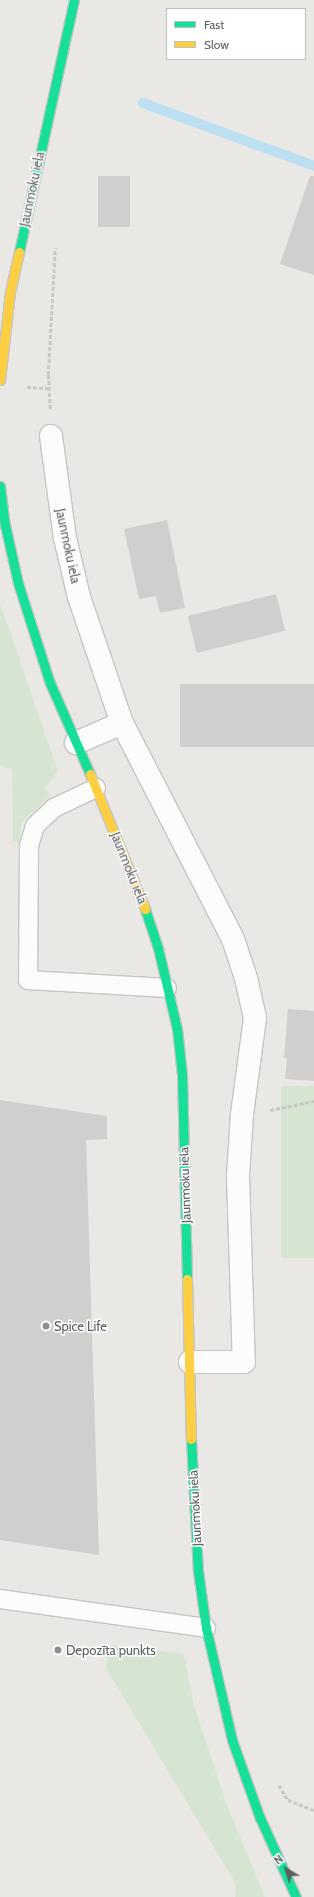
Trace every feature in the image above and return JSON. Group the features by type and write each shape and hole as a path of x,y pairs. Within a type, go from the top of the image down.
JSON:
{"street":[{"name":"Jaunmoku iela","path":"0,380 10,292 74,0"},
{"name":"Jaunmoku iela","path":"51,436 64,530 79,597 122,723 233,939 246,978 255,1018 242,1114 238,1176 244,1362 190,1362"},
{"name":"Jaunmoku iela","path":"0,486 5,525 18,583 50,683 96,788 145,910 177,1029 182,1074 193,1500 198,1572 206,1628 232,1740 260,1818 296,1897"},
{"path":"76,743 122,723"}],"lane":[{"path":"96,788 54,808 35,826 30,846 28,980 167,988"},
{"path":"0,1599 206,1628"}],"path":[{"path":"51,436 48,375 55,248"},
{"path":"242,1114 305,1105 314,1101"},
{"path":"288,1800 314,1810"}],"green space":[{"path":"0,603 58,771 45,788 51,795 22,822 19,842 13,841 12,769 0,766"},
{"path":"281,1086 314,1086 314,1258 281,1258"},
{"path":"110,1645 184,1654 194,1705 225,1800 265,1897 235,1897 236,1884 106,1668"}],"building":[{"path":"98,176 130,176 130,227 98,227"},
{"path":"310,176 314,176 314,275 280,264"},
{"path":"167,520 185,608 160,613 156,596 139,599 124,529"},
{"path":"276,594 285,631 197,653 188,616"},
{"path":"180,684 314,684 314,747 180,747"},
{"path":"288,1009 314,1011 314,1081 285,1079 287,1058 284,1058"},
{"name":"Spice Life","path":"0,1100 107,1116 107,1139 86,1140 99,1555 0,1540"}],"waterway":[{"path":"143,103 314,166"}],"traffic: fast":[{"path":"19,252 74,0"},
{"path":"0,486 5,525 18,583 50,683 90,774"},
{"path":"145,909 158,948 177,1029 182,1074 187,1279"},
{"path":"191,1439 198,1571 206,1628 232,1740 260,1818 296,1897"}],"traffic: slow":[{"path":"0,380 10,292 19,252"},
{"path":"90,774 145,909"},
{"path":"187,1279 191,1439"}],"place":[{"name":"Spice Life","path":"46,1326"},
{"name":"Depozīta punkts","path":"58,1650"}]}
